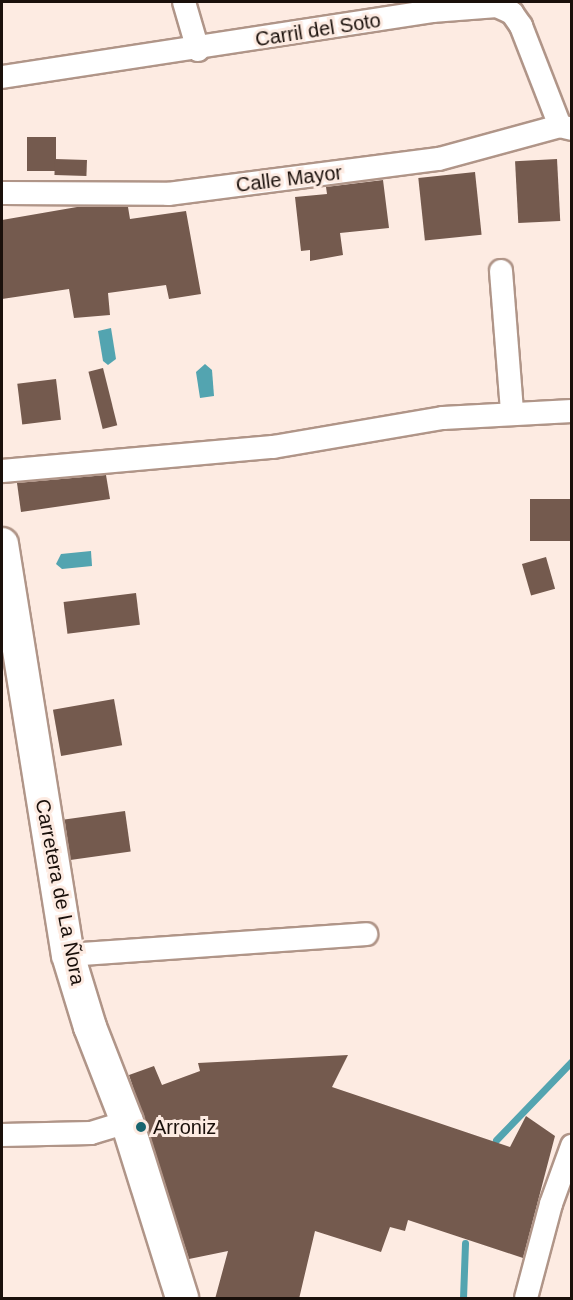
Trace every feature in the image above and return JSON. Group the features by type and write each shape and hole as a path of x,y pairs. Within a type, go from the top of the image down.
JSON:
{"main road":[{"name":"Carretera de La Ñora","path":"2,544 68,955 90,1027 127,1122 182,1299"}],"street":[{"path":"184,2 198,50"},
{"name":"Carril del Soto","path":"2,77 198,50 430,7 497,6 512,13 521,26 566,127"},
{"name":"Calle Mayor","path":"2,193 185,192 448,158 566,127"},
{"path":"501,271 512,412"},
{"path":"2,471 273,447 443,418 512,412 572,411"},
{"path":"68,955 366,934"},
{"path":"2,1135 91,1133 127,1122"},
{"path":"526,1299 551,1204 572,1146"}],"water":[{"path":"111,328 116,359 108,365 103,361 98,331"},
{"path":"205,364 212,370 214,396 200,398 196,372"},
{"path":"91,551 92,566 62,569 56,564 61,554"}],"building":[{"path":"27,137 56,137 56,171 27,171"},
{"path":"55,159 87,160 86,176 54,175"},
{"path":"557,159 560,221 518,223 515,161"},
{"path":"475,172 482,235 425,241 418,178"},
{"path":"383,180 389,228 340,233 343,255 310,261 310,250 301,251 295,197 327,194 326,187"},
{"path":"77,207 128,207 130,219 186,211 201,294 169,299 166,285 108,293 110,315 74,318 69,289 2,299 2,220"},
{"path":"103,368 117,425 103,429 88,372"},
{"path":"56,379 61,420 22,424 17,384"},
{"path":"106,475 110,499 21,512 17,483"},
{"path":"530,499 572,499 572,541 530,541"},
{"path":"546,557 555,589 531,596 522,564"},
{"path":"136,593 140,625 67,634 64,602"},
{"path":"114,699 122,745 61,756 53,710"},
{"path":"125,811 131,852 70,860 65,819"},
{"path":"348,1055 332,1087 510,1147 526,1116 555,1136 523,1258 408,1220 405,1231 390,1227 381,1252 315,1231 299,1299 215,1299 228,1251 189,1259 129,1075 154,1066 162,1085 200,1071 198,1063"}],"waterway":[{"path":"496,1140 572,1061"},
{"path":"463,1298 465,1243"}],"place":[{"name":"Arroniz","path":"141,1127"}]}
